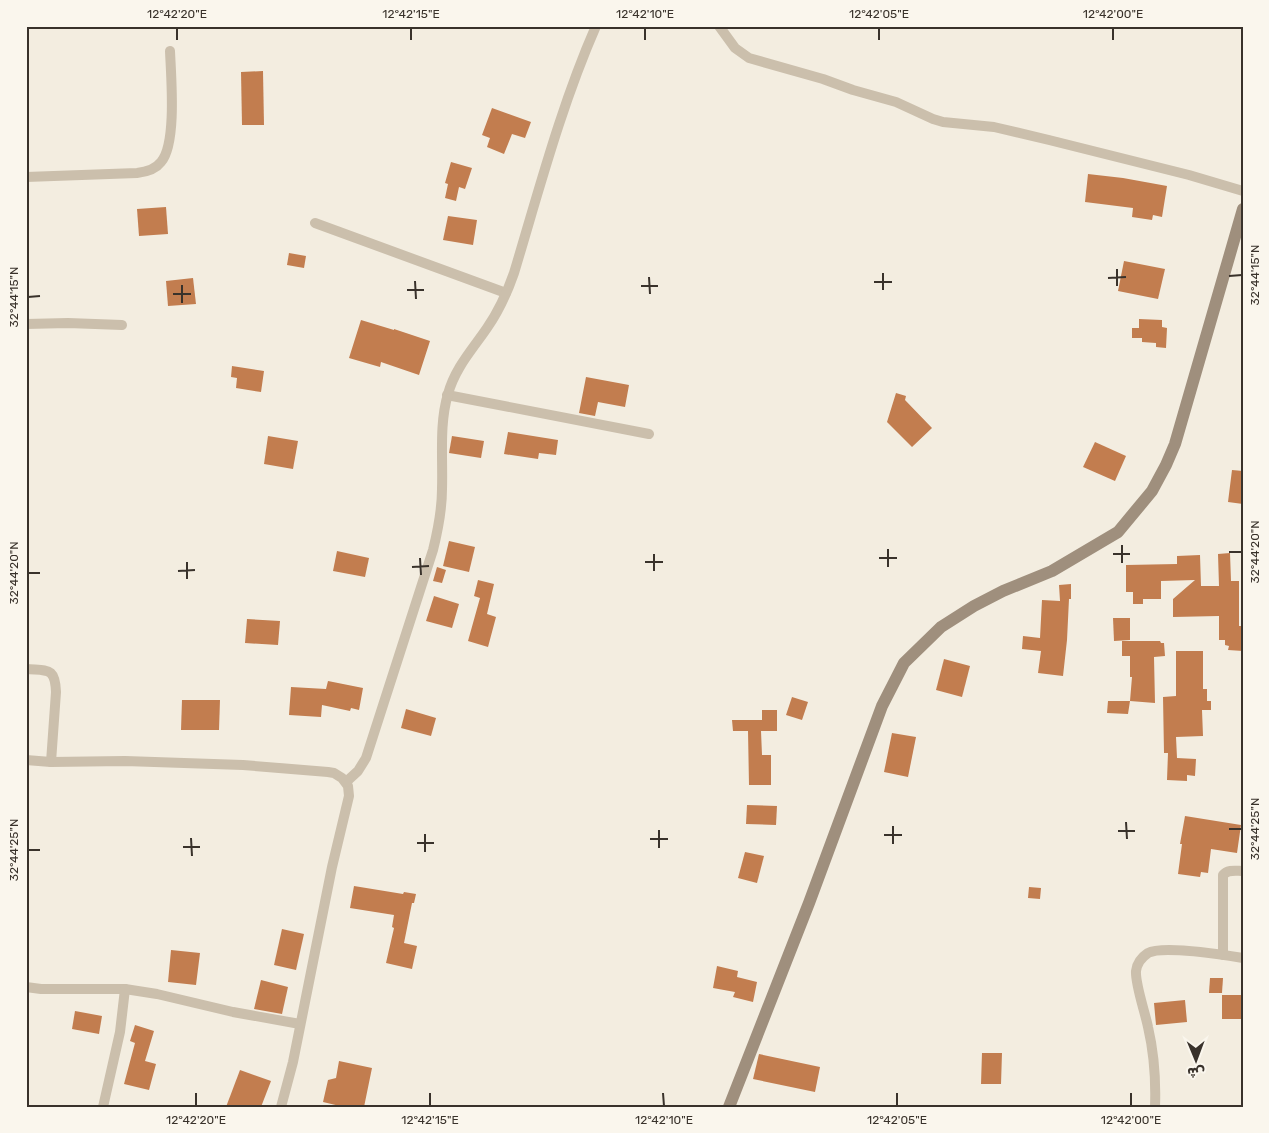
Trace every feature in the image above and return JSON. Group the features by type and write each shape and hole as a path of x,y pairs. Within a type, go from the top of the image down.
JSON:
{"street":[{"path":"346,782 358,771 366,758 433,550 442,504 443,427 450,384 460,365 494,317 506,293 514,273 558,127 596,26"},
{"path":"719,26 735,48 749,58 896,102 933,120 994,127 1181,173 1243,191"},
{"path":"26,177 137,173 155,168 162,161 167,150 171,130 170,51"},
{"path":"730,1107 809,903 882,706 904,663 941,628 974,606 1003,591 1052,571 1118,532 1152,491 1166,464 1179,430 1243,209"},
{"path":"315,223 506,293"},
{"path":"26,324 122,325"},
{"path":"447,395 649,434"},
{"path":"26,669 48,670 53,674 55,681 56,699 51,762"},
{"path":"26,760 243,765 334,772 346,782 349,796 281,1107"},
{"path":"1223,955 1223,875 1230,871 1243,871"},
{"path":"1155,1107 1152,1048 1136,978 1137,967 1148,953 1159,950 1197,952 1243,958"},
{"path":"26,987 41,989 125,990 157,994 233,1012 300,1024"},
{"path":"104,1107 120,1032 125,990"}],"building":[{"path":"263,71 264,125 242,125 241,72"},
{"path":"492,108 531,122 525,138 512,134 504,154 487,147 490,138 482,135"},
{"path":"451,162 472,168 465,189 459,187 456,201 445,198 448,184 445,183"},
{"path":"1088,174 1167,186 1162,217 1153,215 1152,220 1132,217 1133,208 1085,202"},
{"path":"166,207 168,234 139,236 137,209"},
{"path":"448,216 477,220 473,245 443,240"},
{"path":"289,253 306,256 304,268 287,265"},
{"path":"1124,261 1165,269 1158,299 1118,291"},
{"path":"193,278 196,304 168,306 166,281"},
{"path":"1139,319 1162,320 1162,327 1167,328 1166,348 1156,347 1156,343 1142,342 1142,338 1132,338 1132,328 1139,328"},
{"path":"361,320 430,341 419,375 381,362 380,367 349,358"},
{"path":"232,366 264,371 261,392 236,388 237,378 231,377"},
{"path":"586,377 629,385 625,407 598,402 595,416 579,413"},
{"path":"896,393 906,396 905,400 932,428 912,447 887,422"},
{"path":"508,432 558,440 556,455 539,453 538,459 504,454"},
{"path":"268,436 298,441 293,469 264,464"},
{"path":"452,436 484,441 481,458 449,453"},
{"path":"1095,442 1126,456 1115,481 1083,467"},
{"path":"1232,470 1243,471 1243,504 1228,502"},
{"path":"449,541 475,547 469,572 443,566"},
{"path":"337,551 369,558 365,577 333,571"},
{"path":"1230,553 1231,581 1239,581 1239,626 1243,626 1243,651 1228,650 1229,646 1225,645 1225,640 1219,640 1219,616 1173,617 1173,599 1195,580 1161,581 1161,599 1143,599 1143,604 1133,604 1133,592 1126,592 1126,565 1177,564 1177,556 1200,555 1201,586 1219,586 1218,554"},
{"path":"437,567 446,570 442,583 433,581"},
{"path":"478,580 494,584 487,614 496,617 488,647 468,641 480,598 474,596"},
{"path":"1071,584 1063,676 1038,673 1041,651 1022,649 1023,636 1040,638 1042,600 1060,601 1059,585"},
{"path":"434,596 459,604 452,628 426,621"},
{"path":"1113,618 1130,618 1130,640 1114,641"},
{"path":"247,619 280,621 278,645 245,643"},
{"path":"1122,641 1160,641 1164,643 1165,656 1154,657 1155,703 1130,701 1132,677 1130,677 1130,656 1122,656"},
{"path":"1176,651 1203,651 1203,689 1207,689 1207,701 1211,701 1211,710 1202,710 1203,736 1176,737 1177,758 1196,759 1195,776 1187,775 1187,781 1167,780 1168,753 1164,753 1163,697 1176,696"},
{"path":"944,659 970,666 962,697 936,690"},
{"path":"328,681 363,688 359,710 351,708 350,711 322,705 321,717 289,715 291,687 326,689"},
{"path":"792,697 808,702 802,720 786,715"},
{"path":"182,700 220,700 219,730 181,730"},
{"path":"1108,701 1130,701 1128,714 1107,713"},
{"path":"406,709 436,718 431,736 401,728"},
{"path":"762,710 777,710 777,731 761,731 762,755 771,755 771,785 749,785 748,731 733,731 732,720 762,720"},
{"path":"892,733 916,737 908,777 884,772"},
{"path":"747,805 777,806 776,825 746,824"},
{"path":"1185,816 1241,825 1237,853 1211,849 1208,873 1201,872 1200,877 1178,874 1182,844 1180,844"},
{"path":"745,852 764,856 757,883 738,878"},
{"path":"354,886 403,894 404,892 416,894 414,903 412,903 404,943 417,946 412,969 386,963 394,928 392,927 394,915 350,908"},
{"path":"1029,887 1041,888 1040,899 1028,898"},
{"path":"282,929 304,934 296,970 274,965"},
{"path":"171,950 200,953 196,985 168,982"},
{"path":"717,966 738,971 737,977 757,982 753,1002 733,997 735,992 713,988"},
{"path":"1210,978 1223,978 1222,993 1209,993"},
{"path":"261,980 288,987 282,1014 254,1009"},
{"path":"1222,995 1243,995 1243,1019 1222,1019"},
{"path":"1185,1000 1187,1022 1156,1025 1154,1003"},
{"path":"75,1011 102,1016 99,1034 72,1029"},
{"path":"135,1025 154,1031 145,1061 156,1064 149,1090 124,1084 135,1043 130,1041"},
{"path":"982,1053 1002,1053 1001,1084 981,1084"},
{"path":"759,1054 820,1067 815,1092 753,1079"},
{"path":"339,1061 372,1068 364,1107 344,1107 323,1102 328,1080 336,1078"},
{"path":"240,1070 271,1081 261,1107 226,1107"}]}
